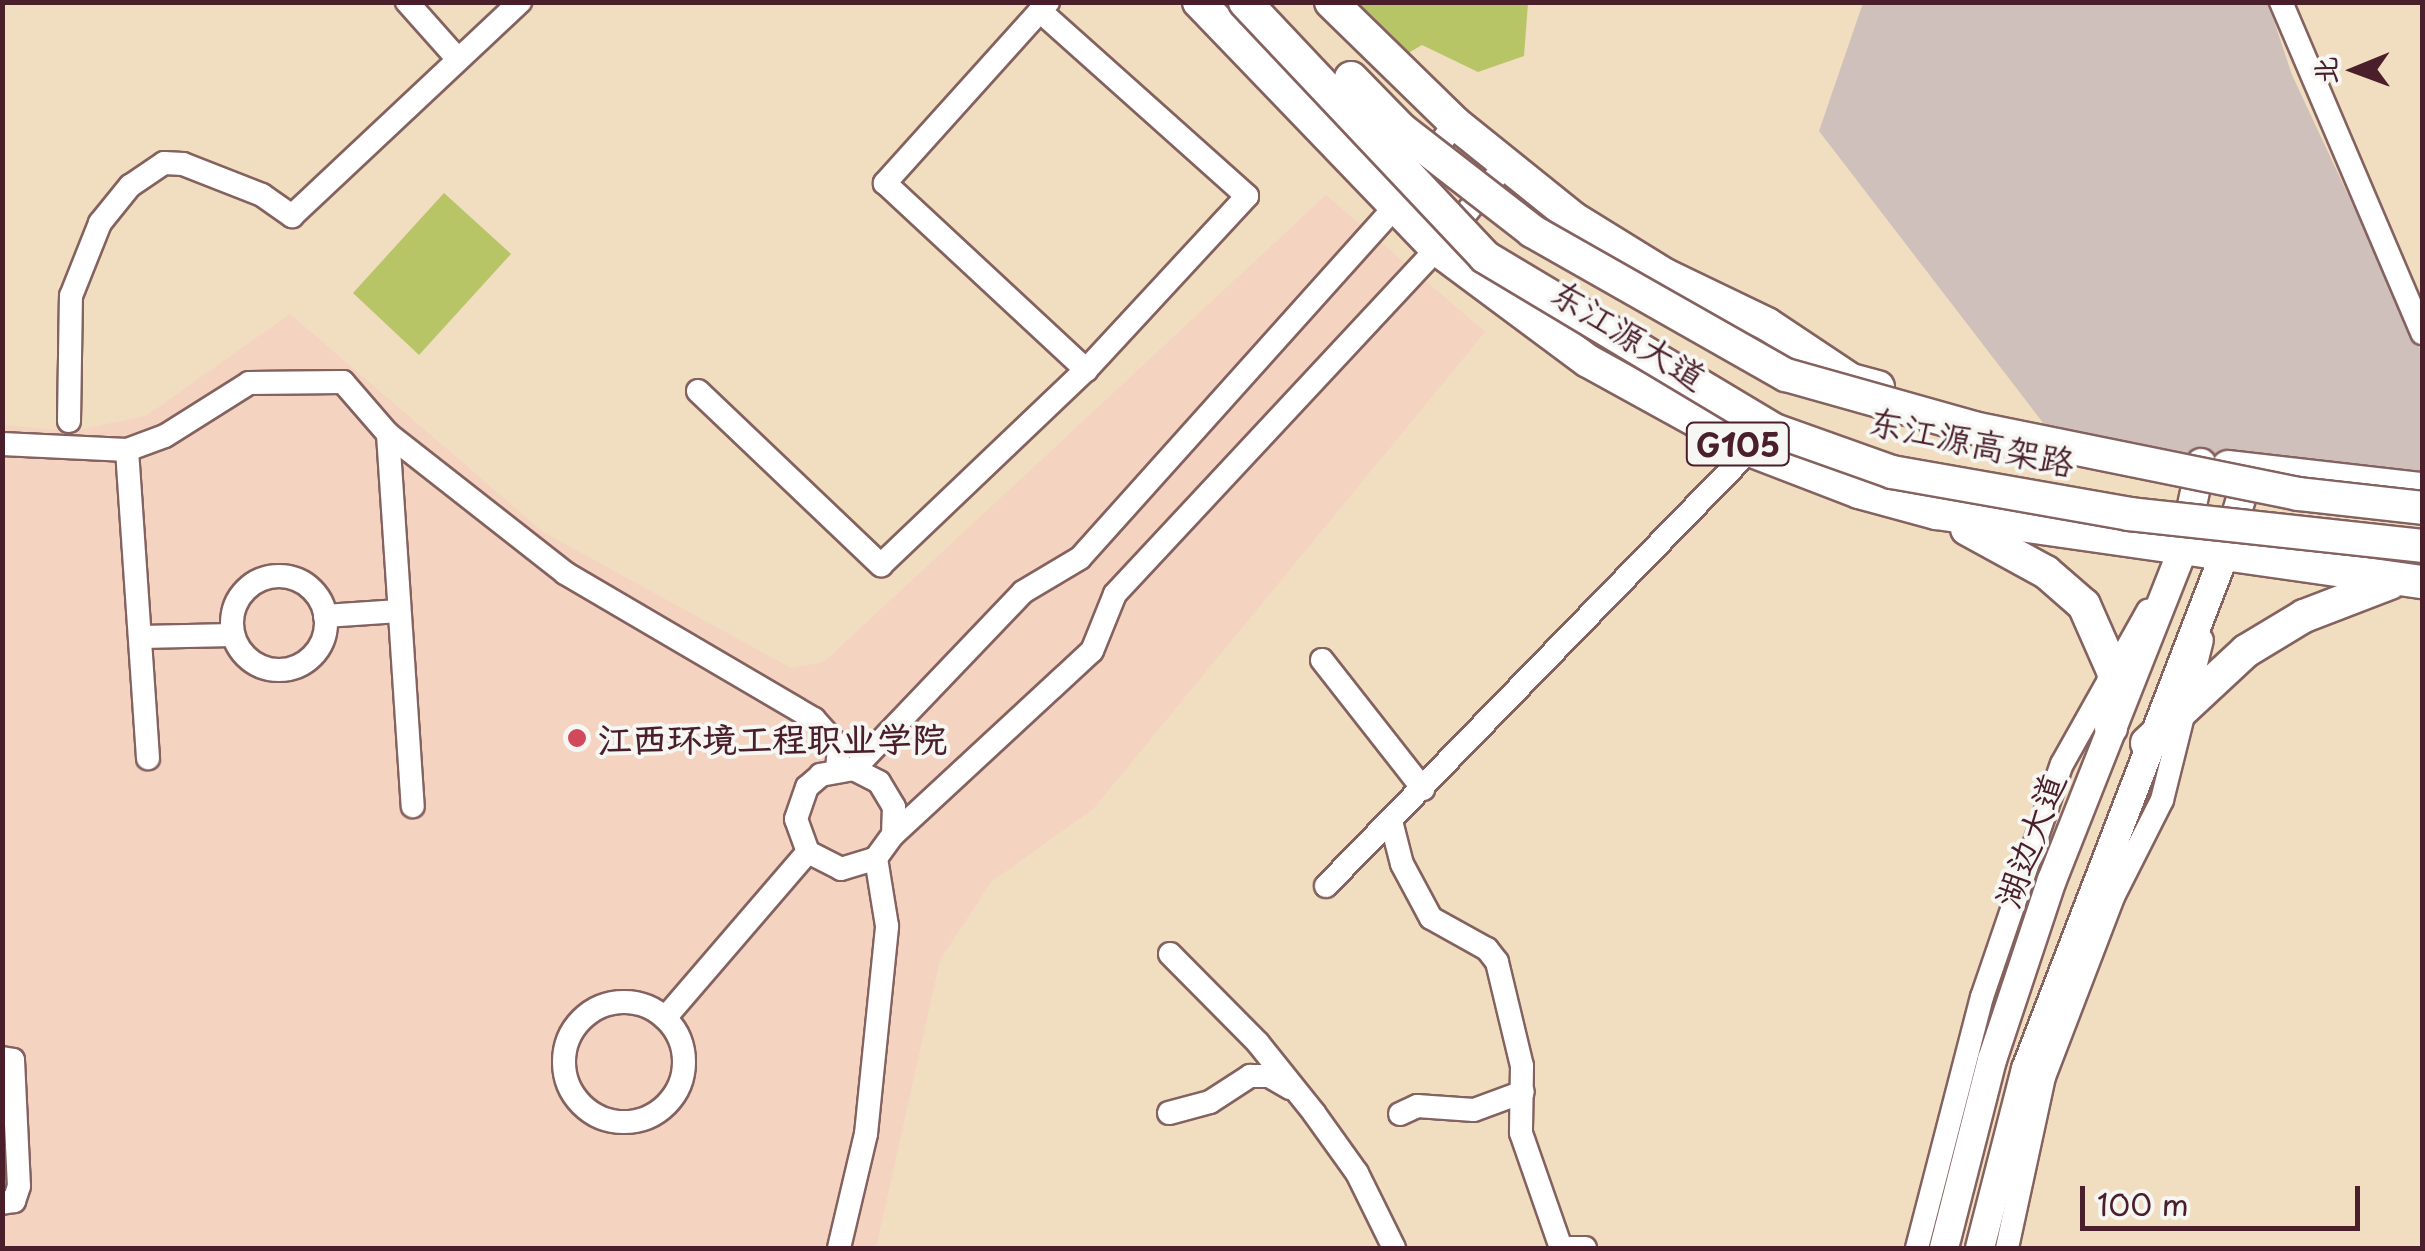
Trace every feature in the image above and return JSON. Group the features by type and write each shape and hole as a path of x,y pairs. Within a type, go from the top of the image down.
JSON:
{"highway":[{"name":"东江源大道","path":"1200,2 1392,209 1436,250 1588,360 1750,450 1859,492 1936,512 2223,558 2411,581"},
{"path":"1219,2 1346,160"},
{"name":"东江源高架路","path":"1245,2 1485,257 1774,430 1892,472 2128,514 2422,546"},
{"name":"东江源高架路","path":"1276,2 1402,130 1532,231 1786,374 1993,432 2298,494 2422,508"},
{"path":"1308,2 1374,44"},
{"path":"1342,6 1374,44 1455,123 1588,228 1767,324 1850,380 2201,463 2422,489"},
{"path":"1936,512 2073,592 2104,637 2114,672 2111,728"},
{"path":"2147,743 2187,700 2274,633 2411,581"}],"main road":[{"name":"湖边大道","path":"1944,1248 1992,1060 2111,728 2182,552 2201,463"},
{"path":"1980,1248 2026,1069 2147,743 2223,558 2250,469"}],"street":[{"path":"407,2 456,57"},
{"path":"70,421 71,296 100,223 130,186 164,163 183,164 262,195 292,216 456,57 520,2"},
{"path":"2281,2 2422,333"},
{"path":"698,391 881,565 1086,370 1247,196 1044,7 886,183 1086,370"},
{"path":"846,770 1023,592 1080,558 1392,209 1455,123"},
{"path":"893,835 894,807 880,782 846,770 821,775 799,802 796,819 808,852 841,868 876,858 893,835 1092,652 1115,594 1436,250 1505,166"},
{"path":"2,444 128,450 165,436 249,383 289,378 343,382 388,434 566,573 814,719 839,747 846,770"},
{"path":"388,434 412,806"},
{"path":"128,450 148,758"},
{"path":"1326,886 1750,450"},
{"path":"1917,1248 1982,996 2062,764 2182,552"},
{"path":"2007,1248 2044,1076 2113,897 2162,800 2223,558"},
{"path":"270,576 310,588 325,616 318,648 293,668 261,667 233,635 242,593 270,576"},
{"path":"325,616 399,611"},
{"path":"141,637 233,635"},
{"path":"1322,660 1423,788"},
{"path":"1390,821 1402,864 1431,918 1487,949 1497,962 1523,1092 1521,1133 1561,1248"},
{"path":"665,1018 808,852"},
{"path":"838,1248 866,1134 887,926 876,858"},
{"path":"1170,954 1297,1092 1358,1173 1394,1248"},
{"path":"625,1002 665,1018 684,1058 678,1090 664,1108 623,1123 582,1106 564,1067 566,1044 584,1017 625,1002"},
{"path":"2,1058 13,1060 20,1186 14,1201 2,1203"},
{"path":"1169,1114 1210,1102 1232,1082 1250,1076 1269,1076 1297,1092"},
{"path":"1400,1114 1418,1106 1474,1110 1523,1092"},
{"path":"1570,1248 1585,1248"}],"shaded area":[{"path":"1863,3 2268,3 2292,75 2422,353 2422,473 2272,477 2057,441 1819,131"},
{"name":"江西环境工程职业学院","path":"1326,195 1485,332 1093,809 991,882 940,960 876,1248 3,1248 2,425 73,431 146,416 290,314 543,532 791,668 824,662"}],"green space":[{"path":"1321,3 1528,3 1524,56 1478,72 1422,45 1383,68"},
{"path":"444,193 511,254 419,355 353,293"}],"place":[{"name":"江西环境工程职业学院","path":"577,738"}]}
